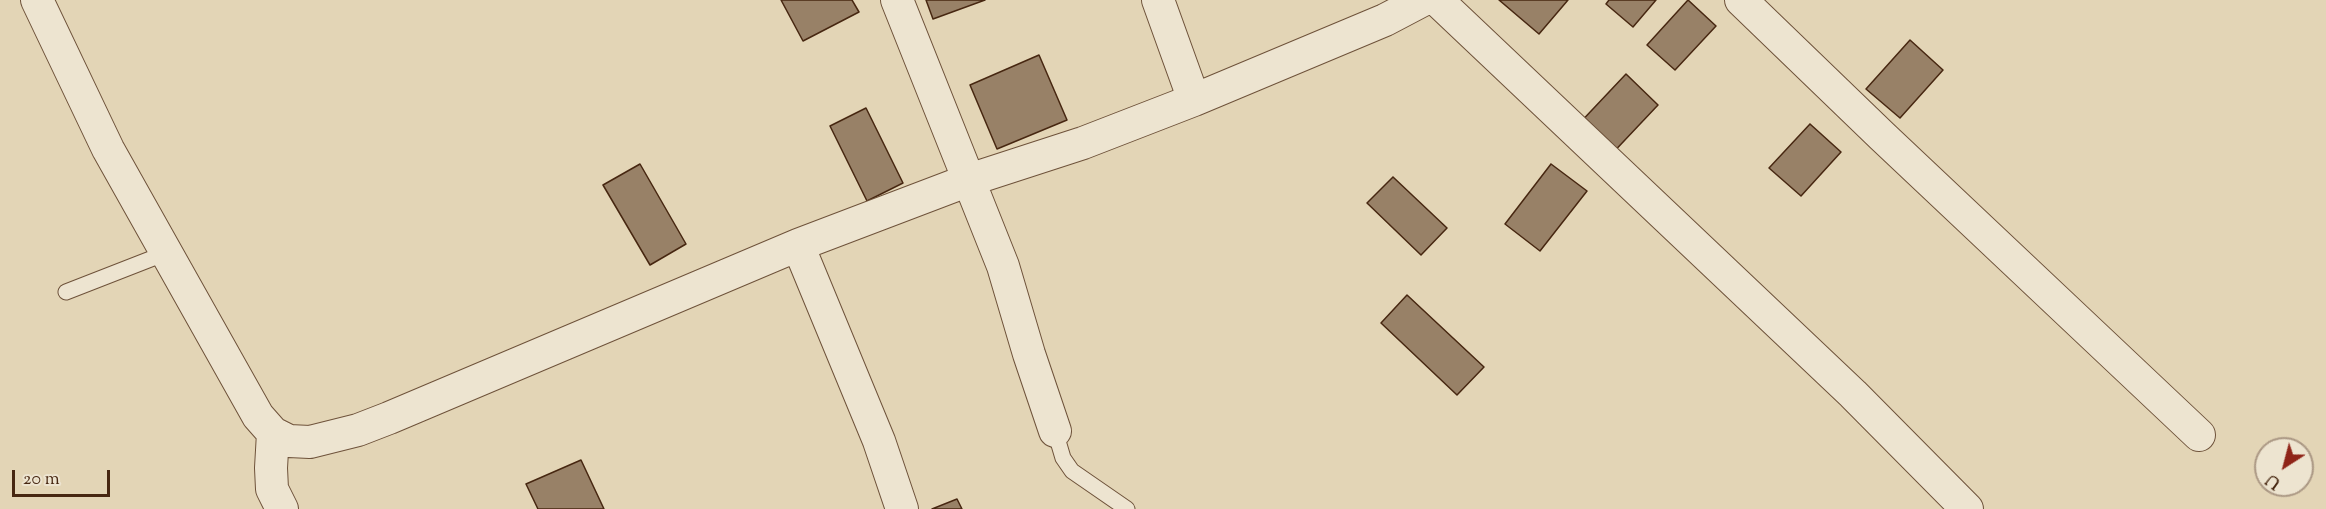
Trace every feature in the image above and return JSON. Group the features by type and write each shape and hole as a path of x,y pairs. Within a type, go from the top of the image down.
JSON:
{"street":[{"path":"38,0 108,149 258,416 273,433 290,441 310,442 358,430 798,245 969,180 1083,143 1194,100 1385,20 1424,0"},
{"path":"897,0 1004,266 1029,354 1055,430"},
{"path":"1158,0 1194,100"},
{"path":"1437,0 1853,394 1967,509"},
{"path":"1741,0 2199,435"},
{"path":"798,245 879,441 902,509"},
{"path":"273,433 272,489 282,509"}],"lane":[{"path":"66,292 165,254"},
{"path":"1055,430 1063,458 1072,471 1127,509"}],"building":[{"path":"781,0 852,0 859,12 803,41"},
{"path":"926,0 985,0 933,19"},
{"path":"1499,0 1568,0 1539,34"},
{"path":"1609,0 1656,0 1633,27 1606,4"},
{"path":"1688,0 1716,26 1675,70 1647,45"},
{"path":"1910,40 1943,70 1900,118 1866,89"},
{"path":"1039,55 1067,120 997,149 970,85"},
{"path":"1626,74 1658,105 1607,159 1575,128"},
{"path":"866,108 903,183 867,201 830,126"},
{"path":"1810,124 1841,152 1801,196 1769,168"},
{"path":"640,164 686,244 650,265 603,185"},
{"path":"1551,164 1587,191 1540,251 1505,224"},
{"path":"1393,177 1447,228 1421,255 1367,203"},
{"path":"1407,295 1484,367 1457,395 1381,323"},
{"path":"581,460 604,509 538,509 526,484"},
{"path":"957,499 962,509 932,509"}]}
